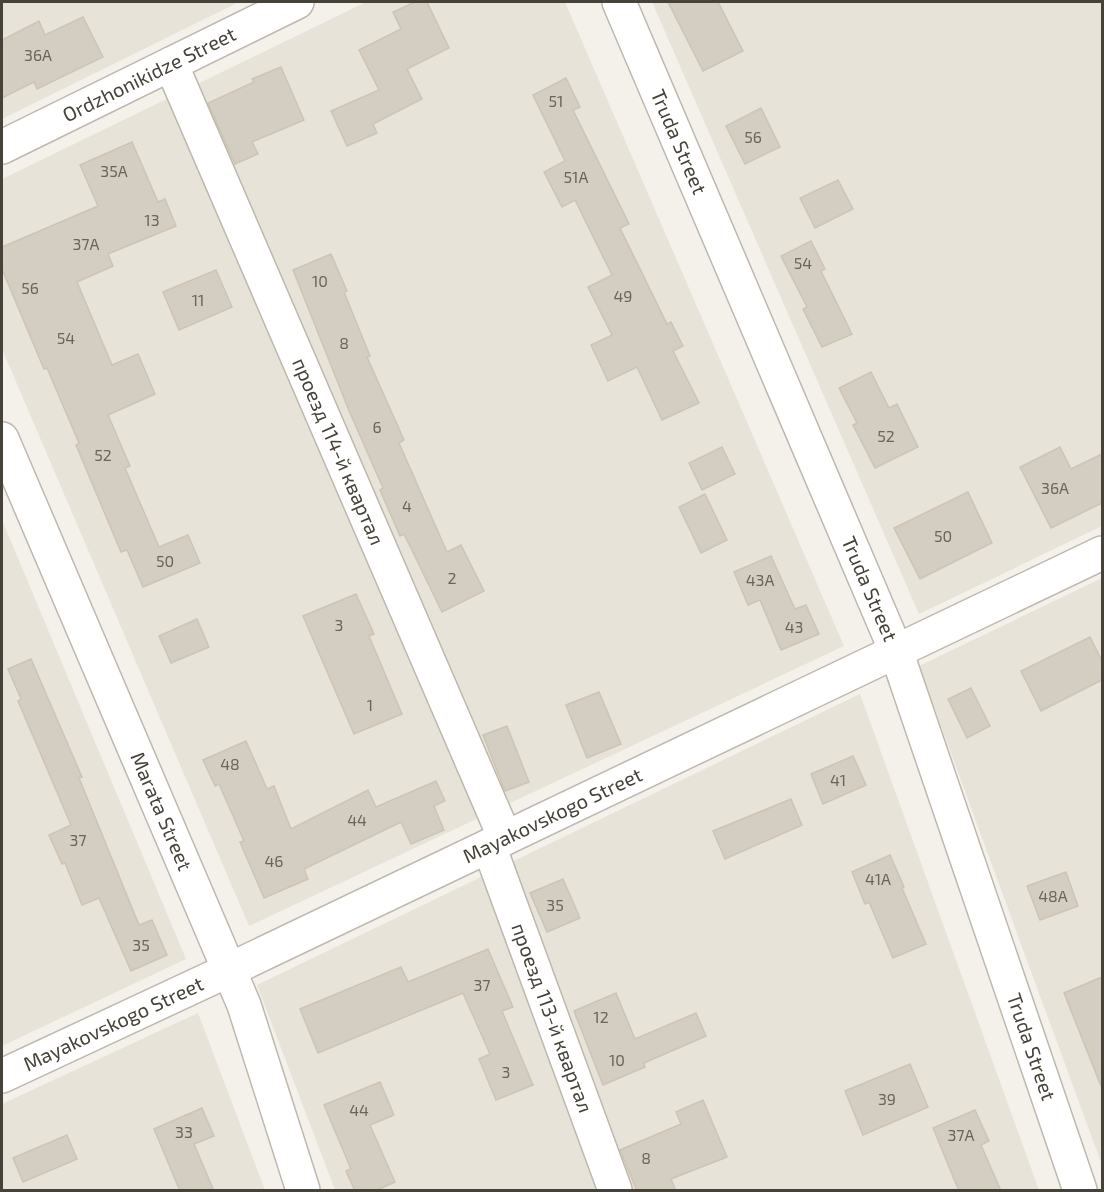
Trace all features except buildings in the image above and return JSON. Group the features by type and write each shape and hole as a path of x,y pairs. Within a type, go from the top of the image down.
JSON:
{"street":[{"name":"Ordzhonikidze Street","path":"2,147 297,2"},
{"name":"Truda Street","path":"619,2 896,651 1080,1191"},
{"name":"проезд 114-й квартал","path":"171,64 497,842"},
{"name":"Marata Street","path":"2,439 244,1005 303,1191"},
{"name":"Mayakovskogo Street","path":"2,1076 1102,553"},
{"name":"проезд 113-й квартал","path":"497,842 615,1191"}],"shaded area":[{"path":"2,2 239,2 2,119"},
{"path":"366,2 565,2 844,646 249,926 2,349 2,179"},
{"path":"652,2 1102,2 1102,526 919,614"},
{"path":"2,520 186,959 2,1046"},
{"path":"1102,578 1102,1165 919,666"},
{"path":"860,694 1039,1190 335,1190 257,985"},
{"path":"198,1013 265,1190 2,1190 2,1104"}]}
